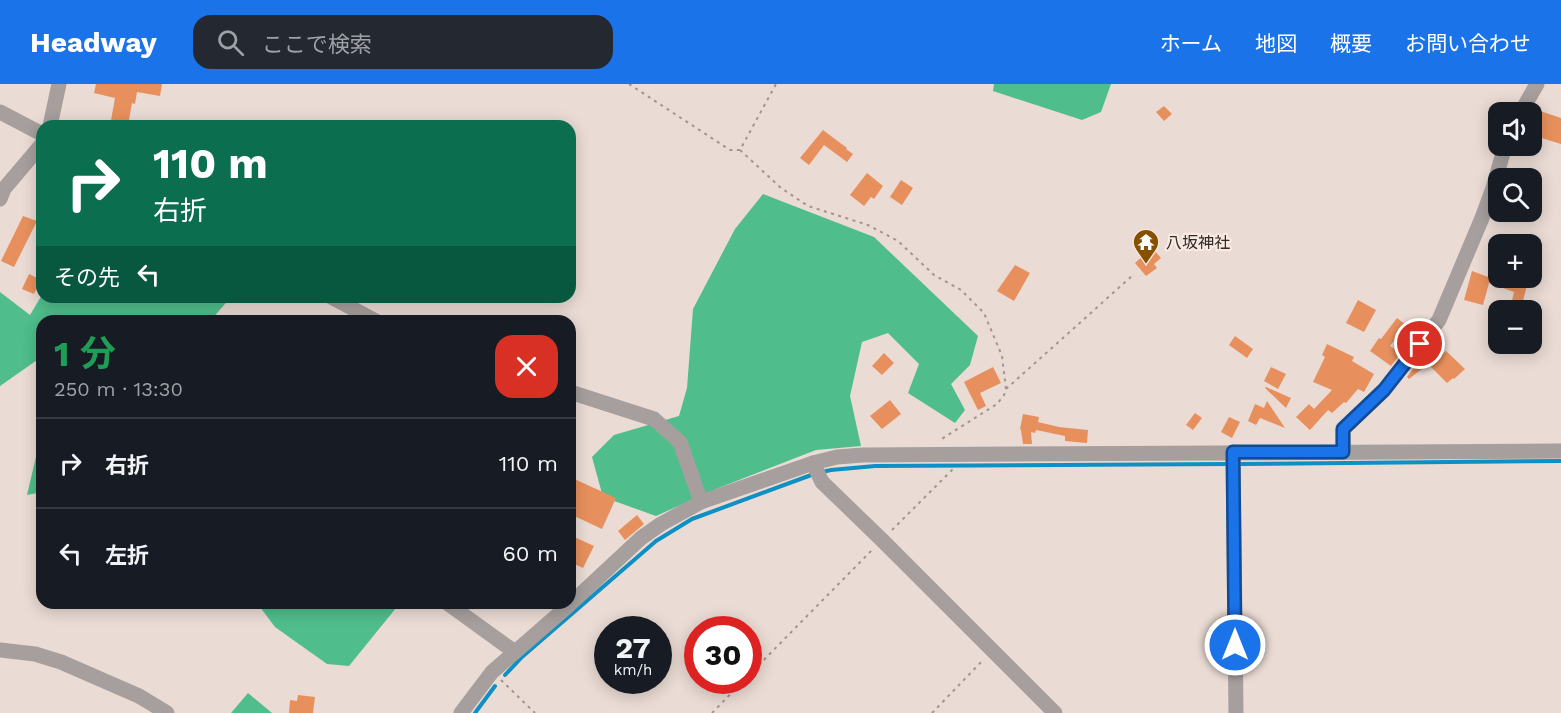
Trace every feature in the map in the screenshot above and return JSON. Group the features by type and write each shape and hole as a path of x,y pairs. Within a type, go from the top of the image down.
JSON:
{"street":[{"path":"51,120 59,84"},
{"path":"1527,102 1537,84"},
{"path":"0,112 36,131"},
{"path":"0,199 4,189 36,151"},
{"path":"1343,452 1343,429 1384,390 1439,320 1482,218 1502,156"},
{"path":"342,303 365,315"},
{"path":"576,394 654,418 681,442 701,502"},
{"path":"1233,452 1236,713"},
{"path":"576,597 641,538 679,513 701,502 816,470 837,458 863,455 966,456 1062,453 1561,452"},
{"path":"816,470 822,482 1055,713"},
{"path":"455,609 515,652"},
{"path":"461,713 492,672 563,609"},
{"path":"0,650 35,654 62,662 139,696 167,713"}],"path":[{"path":"629,84 730,150 740,150 781,188 808,206 868,225 898,241 934,275 961,290 984,313 1002,356 1006,389 1004,395 997,404 937,443"},
{"path":"740,150 776,84"},
{"path":"1006,389 1131,276"},
{"path":"762,662 953,469"},
{"path":"932,713 992,651"},
{"path":"492,672 535,713"},
{"path":"712,713 730,694"}],"green space":[{"path":"994,84 1111,84 1101,112 1082,120 993,91"},
{"path":"763,194 874,237 978,336 970,365 951,384 965,410 955,423 908,393 919,364 888,333 862,342 850,396 861,446 816,450 716,489 656,516 603,497 592,457 614,435 679,416 687,388 693,309 735,229"},
{"path":"0,292 30,315 37,303 226,303 215,315 36,315 36,361 0,386"},
{"path":"36,457 36,493 27,495"},
{"path":"262,609 395,609 349,666 327,664 275,627"},
{"path":"248,693 272,713 231,713"}],"building":[{"path":"96,84 162,84 160,96 137,92 135,104 132,103 129,120 111,120 115,98 94,93"},
{"path":"1164,106 1172,114 1164,121 1156,112"},
{"path":"1542,112 1561,118 1561,144 1542,138"},
{"path":"823,130 853,154 847,162 824,145 809,165 800,158"},
{"path":"867,173 883,186 874,199 871,197 864,206 850,195"},
{"path":"901,180 913,188 902,205 890,197"},
{"path":"23,216 36,221 14,267 1,261"},
{"name":"八坂神社","path":"1154,250 1161,258 1154,264 1157,268 1146,276 1135,263"},
{"path":"1015,265 1030,273 1014,301 997,291"},
{"path":"1472,271 1488,277 1483,305 1464,300"},
{"path":"29,274 36,278 34,294 22,289"},
{"path":"1503,288 1526,288 1523,300 1512,300 1514,292"},
{"path":"1358,300 1376,310 1364,332 1346,323"},
{"path":"1397,318 1406,325 1390,346 1401,353 1391,366 1370,351"},
{"path":"1235,336 1253,349 1247,358 1229,345"},
{"path":"1327,344 1354,357 1352,361 1374,374 1364,392 1358,389 1346,403 1344,402 1332,413 1328,410 1310,430 1296,417 1309,404 1314,409 1332,390 1313,382 1325,357 1322,355"},
{"path":"1446,351 1465,369 1454,379 1447,383 1428,364 1409,379 1407,377 1422,357 1429,352 1436,360"},
{"path":"884,353 894,363 882,375 872,366"},
{"path":"993,367 1001,383 980,393 986,406 978,410 964,382"},
{"path":"1271,367 1286,374 1278,389 1264,381"},
{"path":"1265,388 1291,398 1286,408"},
{"path":"890,400 901,414 882,429 870,416"},
{"path":"1267,401 1285,428 1260,418 1256,425 1248,421 1255,404 1264,408"},
{"path":"1195,413 1202,418 1193,430 1186,425"},
{"path":"1023,414 1039,417 1038,422 1088,430 1087,443 1065,441 1065,436 1036,430 1035,433 1031,432 1032,444 1023,444 1020,429"},
{"path":"1229,417 1240,422 1232,438 1221,432"},
{"path":"576,480 616,498 602,529 576,517"},
{"path":"637,515 644,524 625,540 618,531"},
{"path":"576,538 594,546 583,568 576,565"},
{"path":"298,695 315,697 313,713 289,713 290,700 297,701"}],"waterway":[{"path":"1240,464 1561,461"},
{"path":"822,472 875,466 1228,464"},
{"path":"505,675 522,657 656,541 692,519 814,474"},
{"path":"475,713 495,686"}],"place":[{"name":"八坂神社","path":"1146,265"}],"route":[{"path":"1235,645 1233,452 1343,452 1343,429 1384,390 1420,344"}]}
